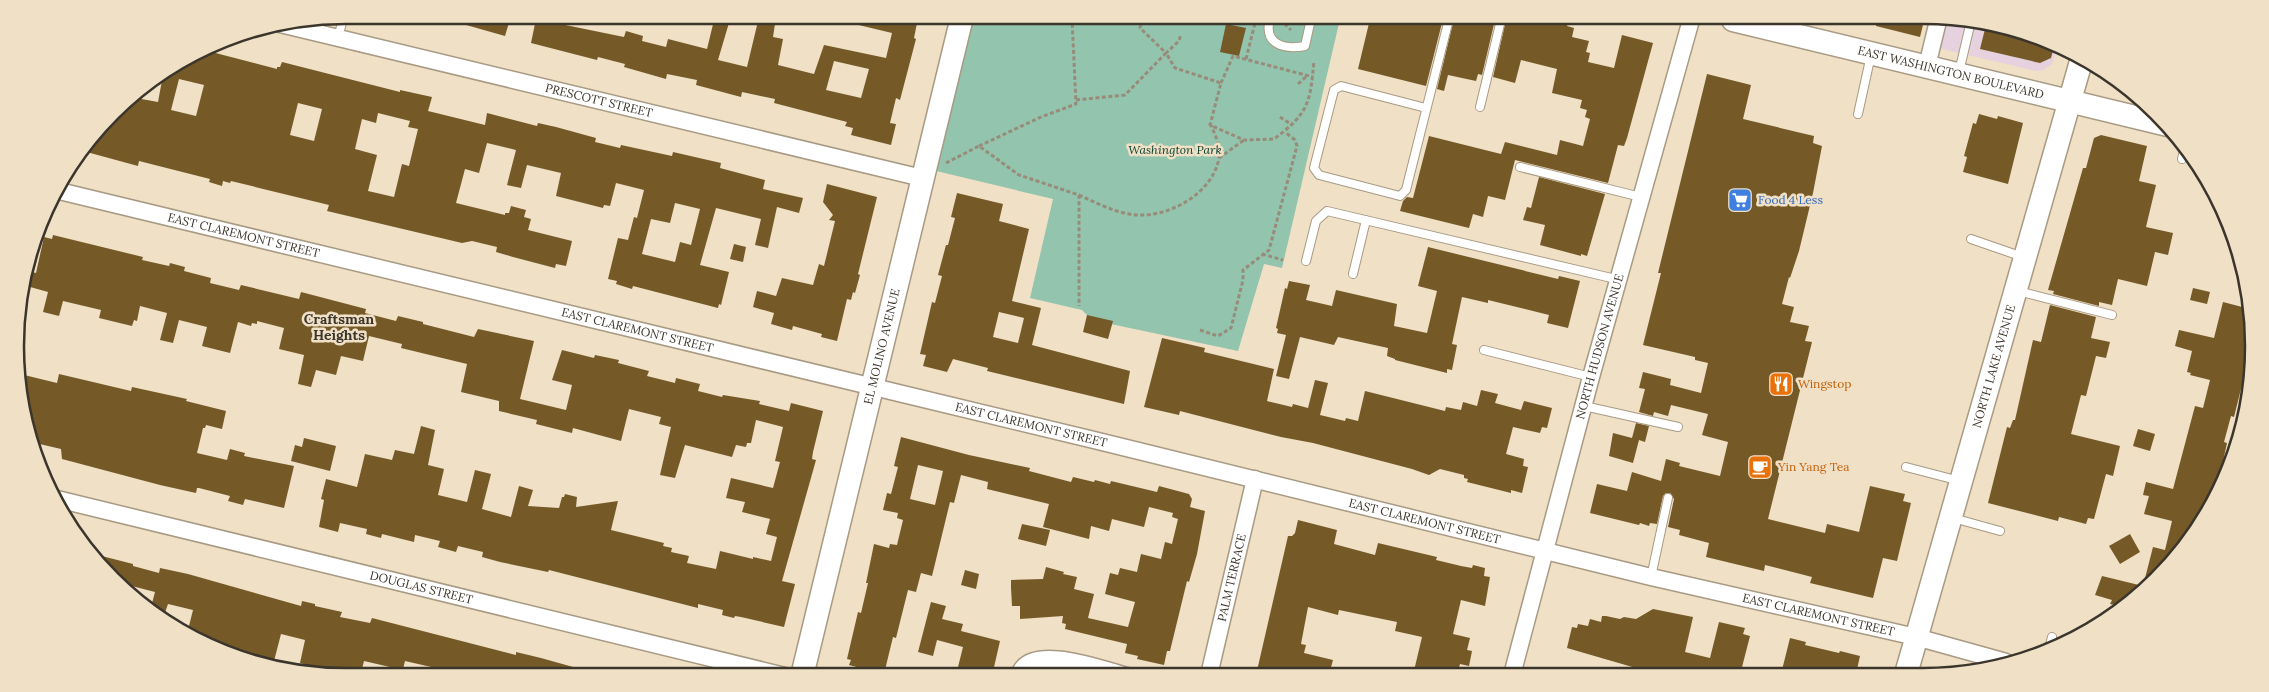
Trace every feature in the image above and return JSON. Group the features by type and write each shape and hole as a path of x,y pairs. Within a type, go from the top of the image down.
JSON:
{"main road":[{"name":"EL MOLINO AVENUE","path":"804,668 960,24"},
{"name":"EAST WASHINGTON BOULEVARD","path":"1761,24 1872,53 2070,100 2141,109"},
{"name":"NORTH LAKE AVENUE","path":"1908,668 2080,65"}],"street":[{"name":"NORTH HUDSON AVENUE","path":"1514,668 1591,377 1620,280 1690,24"},
{"path":"1927,66 1937,24"},
{"name":"PRESCOTT STREET","path":"297,28 922,178"},
{"name":"EAST CLAREMONT STREET","path":"63,192 1255,479 1651,577 1916,637 1997,659"},
{"name":"PALM TERRACE","path":"1211,668 1255,479"},
{"name":"DOUGLAS STREET","path":"63,501 752,668"},
{"path":"1025,668 1028,663 1039,659 1056,658 1095,668"}],"lane":[{"path":"338,38 342,24"},
{"path":"1269,24 1270,38 1279,45 1297,48 1305,46 1310,24"},
{"path":"1426,108 1341,86 1334,90 1314,168 1319,175 1400,196 1406,190 1448,24"},
{"path":"1480,108 1500,24"},
{"path":"1958,74 1969,28"},
{"path":"1858,114 1872,53"},
{"path":"1520,167 1642,197"},
{"path":"1306,261 1316,221 1327,211 1620,280"},
{"path":"1353,274 1366,220"},
{"path":"1971,239 2025,257"},
{"path":"2016,290 2112,315"},
{"path":"1484,350 1591,377"},
{"path":"1584,406 1678,427"},
{"path":"1906,467 1961,481"},
{"path":"1651,577 1668,498"},
{"path":"1951,517 2000,531"},
{"path":"2051,642 2052,637"}],"path":[{"path":"941,165 1041,117 1076,104 1072,24"},
{"path":"1141,24 1140,28 1166,53 1175,68 1221,83"},
{"path":"1246,59 1255,24"},
{"path":"1285,24 1291,30"},
{"path":"1076,100 1125,95 1178,41 1181,34"},
{"path":"980,146 1020,175 1079,195 1118,211 1136,215 1156,214 1180,206 1197,194 1210,178 1219,158 1218,141 1210,125 1221,83 1233,56 1313,76"},
{"path":"1210,125 1244,140 1274,140 1302,115 1309,99 1314,61"},
{"path":"1298,84 1308,75"},
{"path":"1280,117 1292,125"},
{"path":"1200,330 1218,336 1231,328 1243,280 1243,270 1269,250 1297,146 1295,140 1285,132"},
{"path":"1219,158 1244,140"},
{"path":"1079,195 1080,306"},
{"path":"1262,254 1283,260"}],"shaded area":[{"path":"1944,24 2006,35 2056,52 2052,64 2043,70 2036,71 1938,48"}],"green space":[{"name":"Washington Park","path":"967,24 1339,24 1282,268 1264,264 1238,351 1092,320 1082,310 1030,298 1053,199 932,170"}],"building":[{"path":"463,24 509,24 505,36"},
{"path":"535,24 560,24 624,37 626,31 643,36 642,41 666,47 668,39 707,49 713,24 729,24 718,60 747,67 757,24 775,24 773,37 783,39 778,65 814,74 824,45 886,58 892,33 854,24 917,24 914,38 916,39 900,100 896,98 890,123 896,124 891,145 851,135 853,128 845,126 847,122 774,103 775,99 742,92 741,97 696,85 697,80 667,74 666,79 624,67 625,64 598,57 597,60 531,43","holes":["834,61 869,69 861,98 826,90"]},
{"path":"1226,24 1246,28 1239,56 1220,52"},
{"path":"1369,24 1442,24 1426,86 1358,69"},
{"path":"1453,24 1494,24 1482,75 1478,74 1476,81 1448,75 1444,91 1437,89"},
{"path":"1505,24 1568,24 1567,26 1574,28 1572,37 1589,41 1586,52 1590,53 1588,62 1614,68 1622,35 1653,43 1627,138 1624,146 1618,145 1608,183 1515,160 1505,200 1488,196 1483,217 1473,214 1469,228 1400,211 1403,201 1407,197 1413,198 1429,136 1501,154 1505,142 1557,155 1560,140 1583,146 1590,119 1585,117 1587,110 1580,108 1582,100 1552,93 1557,69 1521,60 1515,83 1493,77"},
{"path":"1876,24 1923,24 1920,37 1876,26"},
{"path":"1985,30 2027,41 2053,51 2051,58 2040,63 1980,49"},
{"path":"213,52 277,69 282,62 400,92 400,90 432,97 428,111 485,125 487,113 537,126 538,123 556,127 596,138 595,142 620,148 621,145 672,156 673,152 721,163 720,168 765,180 763,189 803,198 799,213 777,207 768,248 755,245 761,219 716,208 700,265 729,272 721,305 719,304 718,308 633,286 632,289 616,284 617,281 608,279 618,238 628,240 634,217 637,218 644,190 616,183 610,206 604,205 603,208 556,196 561,173 527,165 521,188 507,185 516,150 487,143 479,173 465,169 456,203 505,215 505,213 509,213 511,206 526,210 524,217 531,219 528,230 572,241 566,266 556,264 555,268 496,252 497,247 472,241 462,243 327,211 329,205 231,181 230,183 223,181 222,186 209,182 210,179 139,161 138,166 88,152 118,118 140,99 158,102 162,82","holes":["179,79 204,85 196,116 171,110","298,103 322,109 314,141 290,135","378,113 410,121 408,127 418,129 409,166 402,164 394,197 368,191 377,155 355,149 362,119 376,123","675,203 700,209 691,245 680,242 675,262 642,254 651,219 670,223"]},
{"path":"1707,74 1751,85 1743,119 1814,136 1813,143 1822,146 1799,251 1789,277 1782,304 1794,307 1790,322 1809,326 1805,341 1812,342 1768,519 1825,533 1827,524 1859,532 1870,486 1905,494 1903,501 1911,503 1897,561 1883,558 1873,598 1810,583 1812,577 1765,565 1764,571 1706,557 1709,543 1679,535 1680,530 1668,527 1674,499 1670,493 1666,493 1663,496 1657,524 1650,523 1649,526 1590,513 1597,484 1627,491 1632,472 1661,481 1666,459 1680,463 1679,466 1720,476 1728,442 1702,435 1708,414 1671,405 1668,416 1654,412 1653,416 1639,412 1645,389 1639,388 1643,372 1671,379 1670,385 1701,393 1708,363 1695,360 1695,357 1643,345 1661,273 1658,273"},
{"path":"1979,114 1997,119 1998,116 2023,123 2008,184 1963,172 1967,157 1964,156 1973,123 1976,124"},
{"path":"2101,135 2147,146 2139,181 2156,185 2146,227 2173,233 2168,255 2155,252 2147,286 2118,279 2112,305 2099,302 2099,306 2053,294 2054,291 2048,290 2083,168 2086,168 2094,138"},
{"path":"1539,177 1605,194 1587,256 1540,245 1545,225 1523,220 1527,207 1531,208"},
{"path":"827,184 877,197 855,293 853,292 851,300 847,299 837,341 821,337 822,334 793,326 792,330 771,324 774,313 753,307 757,291 776,296 782,278 813,285 819,264 824,266 835,221 829,220 833,215 823,202"},
{"path":"957,193 1003,204 999,221 1029,229 1012,301 1041,308 1032,345 1130,371 1124,404 987,371 988,368 953,359 947,372 923,366 926,355 920,354 932,302 935,303 942,276 938,275 955,218 951,217","holes":["999,312 1024,318 1018,343 993,337"]},
{"path":"53,235 143,257 142,260 169,266 170,263 185,267 184,271 211,278 210,283 239,290 241,285 299,299 301,292 366,309 365,313 396,321 398,316 474,337 478,329 534,341 520,399 566,410 572,385 552,380 562,350 594,358 595,355 619,360 618,363 649,371 647,376 675,383 676,378 700,384 698,391 722,397 723,395 760,401 759,404 789,411 791,403 823,411 812,459 816,460 782,581 795,584 784,627 741,617 735,616 734,618 722,615 723,610 698,604 698,608 549,570 548,572 500,562 482,557 483,552 458,546 456,552 438,547 440,541 415,535 414,542 382,534 381,538 366,534 367,529 340,523 338,532 319,527 324,500 321,499 326,479 357,487 365,454 392,460 395,450 414,454 421,426 435,430 428,465 444,469 438,495 467,502 475,470 491,474 482,509 511,517 519,486 533,490 528,506 559,508 562,497 565,494 577,497 576,507 618,501 611,530 664,543 663,546 672,548 671,552 689,556 687,563 716,569 720,551 753,559 753,557 771,561 777,537 766,534 770,519 742,512 745,502 726,498 731,478 773,488 780,462 775,461 783,427 756,420 751,443 747,443 746,447 736,445 732,457 685,445 675,478 660,475 671,427 659,424 661,417 629,409 621,441 573,428 572,433 536,424 537,420 499,411 499,401 461,392 467,364 401,348 402,344 369,336 363,361 341,356 336,375 316,370 311,387 298,384 304,355 279,349 284,328 257,321 257,324 252,323 251,326 238,322 230,353 202,346 207,327 179,320 173,343 160,340 167,313 140,306 137,321 134,320 132,326 99,318 101,310 63,301 59,316 43,312 48,292 29,287 33,272 36,273 44,237 52,239"},
{"path":"734,244 746,247 743,262 730,259"},
{"path":"1428,247 1558,279 1559,276 1580,281 1568,328 1547,323 1549,315 1488,300 1488,303 1462,297 1452,344 1457,345 1452,370 1447,369 1447,373 1395,360 1387,356 1388,348 1338,337 1334,345 1300,337 1289,379 1276,376 1286,335 1277,333 1278,329 1276,328 1285,288 1287,289 1289,281 1310,285 1306,300 1332,306 1336,290 1397,304 1394,326 1427,333 1437,291 1418,286"},
{"path":"2193,288 2210,292 2207,304 2190,300"},
{"path":"2223,302 2242,307 2245,325 2245,367 2234,417 2231,416 2224,442 2227,443 2221,468 2212,489 2191,525 2179,542 2145,580 2153,547 2165,550 2172,521 2144,514 2149,496 2143,495 2146,482 2173,489 2195,406 2203,408 2210,380 2190,375 2191,373 2187,372 2192,351 2175,346 2179,330 2214,338"},
{"path":"2050,305 2096,317 2091,338 2110,342 2106,358 2096,356 2086,396 2081,395 2071,434 2120,446 2113,476 2106,474 2094,519 2088,518 2086,524 2059,517 2058,521 1988,503 2007,427 2010,428 2013,420 2015,420 2033,340 2041,342"},
{"path":"1087,315 1113,321 1108,339 1083,332"},
{"path":"1162,338 1205,348 1204,352 1274,369 1267,401 1292,407 1293,404 1308,408 1315,380 1328,383 1320,415 1345,421 1346,418 1358,421 1365,391 1445,411 1446,407 1461,410 1463,402 1477,406 1481,390 1498,394 1495,403 1521,410 1524,401 1552,408 1547,428 1542,427 1540,433 1513,427 1506,454 1524,459 1523,466 1528,467 1522,493 1511,490 1511,493 1467,482 1468,479 1464,478 1464,475 1440,469 1429,475 1313,443 1281,437 1180,411 1179,415 1144,407"},
{"path":"59,374 131,391 132,387 187,399 186,401 226,411 222,429 206,425 203,428 197,453 227,460 230,449 245,453 244,456 294,466 284,508 245,499 243,505 228,501 230,496 199,488 197,488 196,493 160,485 62,459 61,449 39,444 30,409 25,375 57,383"},
{"path":"1636,423 1649,426 1645,442 1639,440 1633,463 1609,456 1613,433 1632,438"},
{"path":"2138,429 2155,434 2150,451 2133,446"},
{"path":"901,437 969,455 1030,468 1029,471 1071,482 1073,477 1110,484 1111,481 1157,492 1159,486 1189,494 1192,499 1190,507 1205,511 1197,554 1189,582 1187,581 1170,651 1167,651 1164,665 1137,659 1138,656 1125,653 1127,644 1065,629 1066,624 1062,623 1063,616 1020,619 1020,606 1012,606 1011,580 1043,579 1046,567 1077,577 1074,589 1094,594 1088,618 1128,627 1135,602 1105,594 1110,573 1118,575 1120,568 1137,572 1141,554 1161,559 1165,542 1172,544 1178,519 1172,517 1173,513 1149,507 1144,527 1112,519 1109,531 1091,526 1089,539 1043,527 1049,504 987,489 988,482 961,475 954,503 950,502 932,576 921,573 916,592 908,590 896,638 893,637 885,668 861,668 849,665 851,660 847,659 858,612 861,613 874,544 889,548 890,544 897,545 903,520 897,518 898,513 883,510 887,493 891,494 898,467 894,466","holes":["918,465 943,471 935,505 910,499"]},
{"path":"304,438 336,446 330,471 291,461 295,445 302,447"},
{"path":"1298,520 1337,530 1334,544 1375,555 1378,543 1437,557 1436,560 1461,566 1472,568 1473,565 1485,568 1484,576 1490,577 1485,606 1461,600 1453,634 1470,638 1467,650 1472,651 1469,666 1460,664 1459,668 1415,668 1422,637 1395,631 1397,622 1339,610 1338,615 1308,607 1301,644 1306,645 1304,653 1333,660 1331,668 1258,668 1288,536 1292,536 1295,533"},
{"path":"1022,524 1050,530 1046,546 1018,539"},
{"path":"2130,534 2140,552 2120,564 2109,546"},
{"path":"102,556 159,573 160,568 188,574 301,606 302,601 315,604 315,606 342,612 340,617 370,623 372,618 516,655 516,652 577,668 436,668 405,661 403,668 390,668 364,661 362,668 325,668 300,663 305,640 281,634 274,660 223,644 189,627 193,610 168,604 165,613 152,603 155,592 132,586"},
{"path":"965,570 979,574 976,589 961,585"},
{"path":"2102,576 2139,585 2115,605 2110,604 2112,600 2095,595"},
{"path":"931,602 946,606 942,619 963,624 961,631 1000,641 994,668 958,668 963,647 937,640 933,656 918,652"},
{"path":"1653,609 1693,617 1685,652 1710,658 1719,622 1745,628 1743,634 1750,636 1742,668 1636,668 1567,648 1572,627 1577,628 1578,624 1588,626 1590,619 1601,622 1602,616 1636,619"},
{"path":"1790,638 1806,642 1805,645 1860,656 1857,668 1782,668"}],"place":[{"name":"Food 4 Less","path":"1740,200"},
{"name":"Wingstop","path":"1781,384"},
{"name":"Yin Yang Tea","path":"1760,467"}],"district":[{"name":"Craftsman Heights","path":"339,328"}]}
